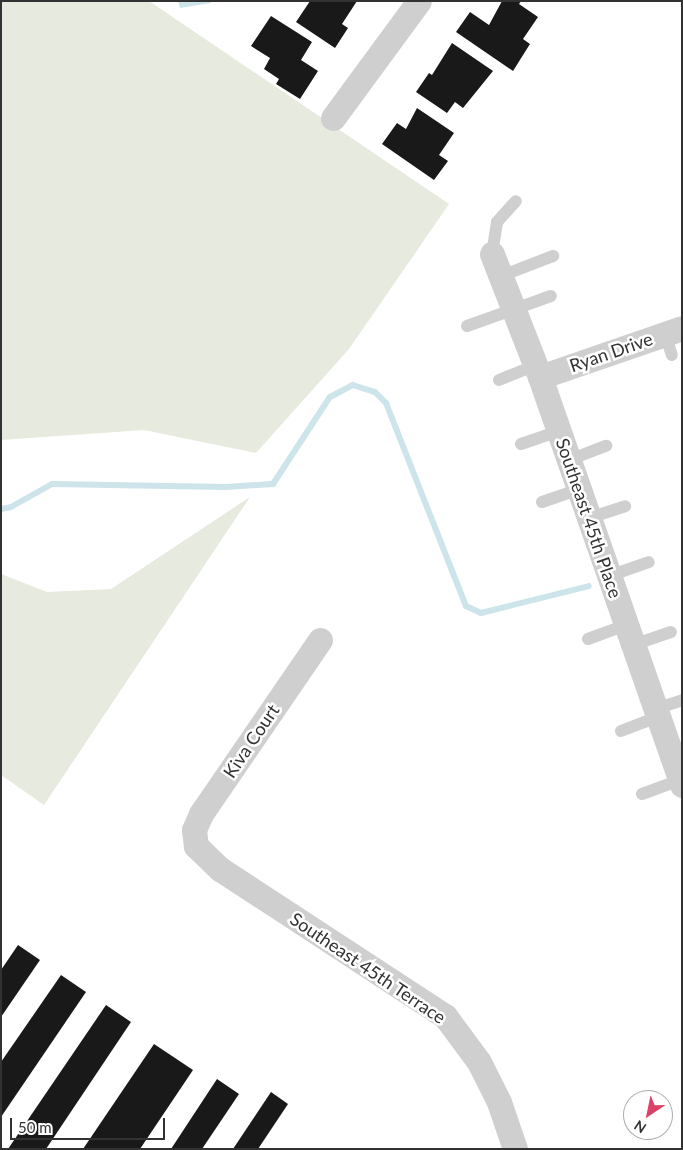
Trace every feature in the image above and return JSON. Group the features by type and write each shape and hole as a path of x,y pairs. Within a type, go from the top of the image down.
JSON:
{"street":[{"path":"333,118 419,1"},
{"name":"Southeast 45th Place","path":"496,265 538,371 680,776"},
{"name":"Ryan Drive","path":"538,371 673,339"},
{"name":"Kiva Court","path":"196,846 194,830 200,814 320,640"},
{"name":"Southeast 45th Terrace","path":"196,846 220,869 445,1016 479,1062 498,1102 515,1149"}],"lane":[{"path":"516,201 497,222 496,265 553,256"},
{"path":"468,326 551,296"},
{"path":"499,380 538,371"},
{"path":"521,444 558,431"},
{"path":"569,460 606,446"},
{"path":"542,502 579,490"},
{"path":"589,518 625,506"},
{"path":"609,576 650,562"},
{"path":"588,639 671,632"},
{"path":"621,731 682,700"},
{"path":"642,794 680,776"}],"shaded area":[{"path":"1,1 149,1 449,204 349,349 256,453 144,430 1,440"},
{"path":"250,497 44,805 1,775 1,574 47,592 111,589"}],"water":[{"path":"178,1 211,1 211,3 180,8"}],"building":[{"path":"310,1 357,1 342,24 348,28 335,48 296,22"},
{"path":"502,1 521,1 519,4 538,17 523,39 530,44 513,71 456,32 470,12 489,25"},
{"path":"271,16 312,42 301,60 318,71 300,99 276,84 279,79 264,69 270,58 251,46"},
{"path":"452,43 493,71 463,108 455,102 447,113 416,92 429,73 432,75"},
{"path":"417,108 454,133 439,155 448,161 434,180 382,144 397,123 406,129"},
{"path":"18,945 40,960 1,1017 1,970"},
{"path":"61,975 86,992 1,1117 1,1062"},
{"path":"106,1005 131,1022 46,1149 8,1149"},
{"path":"154,1044 193,1070 140,1149 83,1149"},
{"path":"217,1079 239,1094 202,1149 171,1149"},
{"path":"271,1092 288,1104 258,1149 233,1149"}],"waterway":[{"path":"1,509 11,507 52,484 226,487 273,484 330,397 353,385 375,392 386,403 466,606 481,613 589,586"}]}
